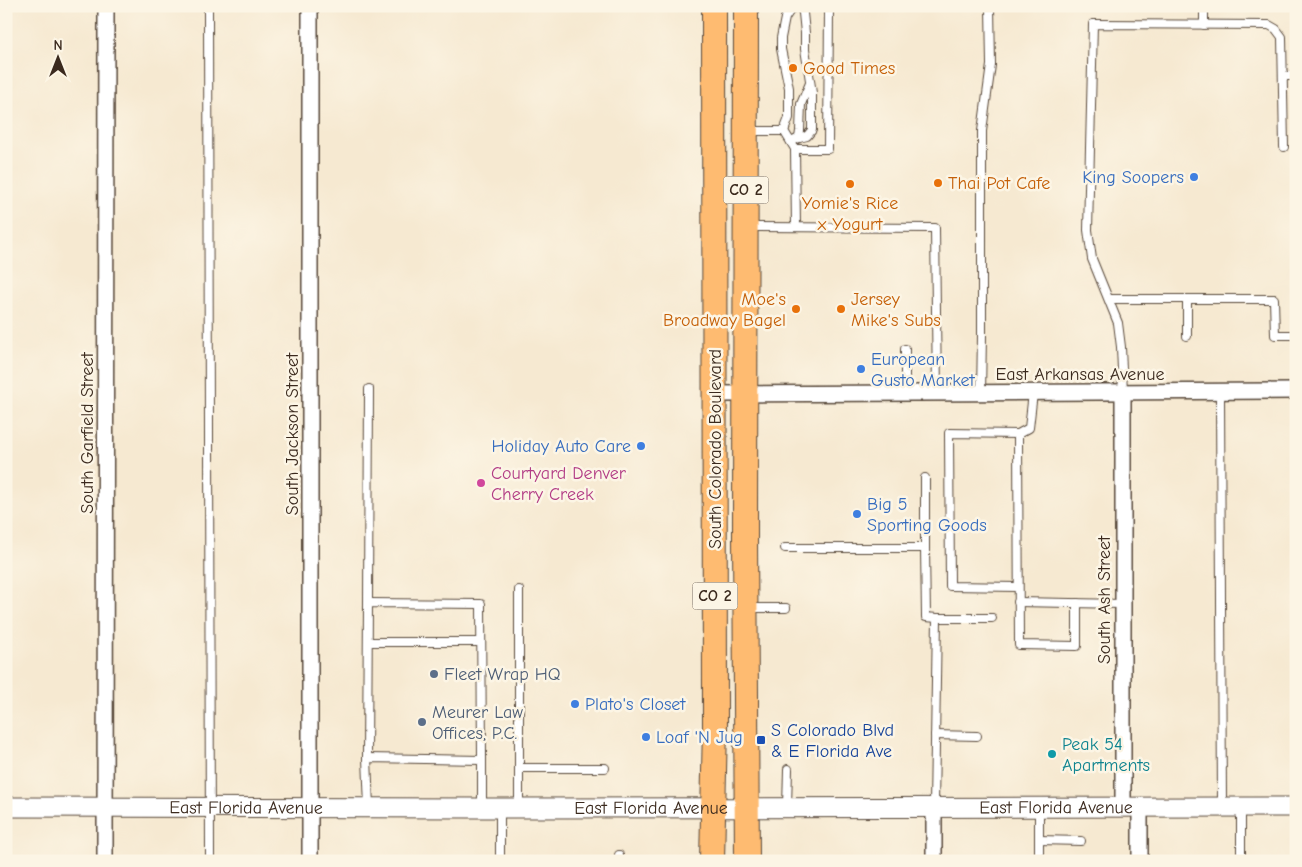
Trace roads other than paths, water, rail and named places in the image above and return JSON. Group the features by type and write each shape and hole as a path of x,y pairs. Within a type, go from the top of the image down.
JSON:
{"main road":[{"name":"South Colorado Boulevard","path":"712,861 715,727 714,6"},
{"name":"South Colorado Boulevard","path":"746,6 747,861"}],"street":[{"name":"South Garfield Street","path":"105,861 106,6"},
{"name":"South Jackson Street","path":"310,6 310,861"},
{"name":"East Arkansas Avenue","path":"715,394 1296,391"},
{"name":"South Ash Street","path":"1123,392 1123,604 1131,807 1140,861"},
{"name":"East Florida Avenue","path":"6,807 1296,807"},
{"path":"934,808 934,861"}],"lane":[{"path":"208,6 210,861"},
{"path":"784,131 789,118 788,88 781,50 781,38 785,18 793,6"},
{"path":"799,138 807,136 812,130 812,93 805,50 804,23 800,6"},
{"path":"793,145 828,149 829,6"},
{"path":"981,394 982,131 991,64 990,6"},
{"path":"1204,6 1204,25"},
{"path":"1123,392 1118,324 1092,259 1088,230 1093,24 1269,25 1276,29 1282,37 1284,146"},
{"path":"1283,76 1296,76"},
{"path":"793,145 799,138 801,104 810,81"},
{"path":"746,131 784,131"},
{"path":"784,131 793,145 796,227"},
{"path":"745,227 935,228 936,394"},
{"path":"1109,300 1274,299 1275,335 1296,335"},
{"path":"1187,300 1187,336"},
{"path":"905,350 905,394"},
{"path":"368,808 369,389"},
{"path":"1220,392 1222,807"},
{"path":"1018,587 950,586 949,433 1018,434 1029,428 1033,393"},
{"path":"1018,434 1019,645 1077,646 1078,603"},
{"path":"925,478 926,617 992,618"},
{"path":"785,548 925,548"},
{"path":"519,590 519,808"},
{"path":"1018,602 1123,604"},
{"path":"368,603 481,604 482,760 500,861"},
{"path":"746,608 786,608"},
{"path":"934,808 937,618"},
{"path":"368,642 481,642"},
{"path":"935,735 978,736"},
{"path":"367,758 482,760"},
{"path":"519,768 605,768"},
{"path":"788,769 788,808"},
{"path":"1241,807 1242,861"},
{"path":"1039,808 1039,861"},
{"path":"1039,840 1081,841"}],"place":[{"name":"Good Times","path":"793,68"},
{"name":"King Soopers","path":"1194,177"},
{"name":"Thai Pot Cafe","path":"938,183"},
{"name":"Yomie's Rice x Yogurt","path":"850,184"},
{"name":"Moe's Broadway Bagel","path":"796,309"},
{"name":"Jersey Mike's Subs","path":"841,309"},
{"name":"European Gusto Market","path":"861,369"},
{"name":"Holiday Auto Care","path":"641,446"},
{"name":"Courtyard Denver Cherry Creek","path":"481,483"},
{"name":"Big 5 Sporting Goods","path":"857,514"},
{"name":"Fleet Wrap HQ","path":"434,674"},
{"name":"Plato's Closet","path":"575,704"},
{"name":"Meurer Law Offices, P.C.","path":"422,722"},
{"name":"Loaf 'N Jug","path":"646,737"},
{"name":"S Colorado Blvd & E Florida Ave","path":"761,740"},
{"name":"Peak 54 Apartments","path":"1052,754"}]}
